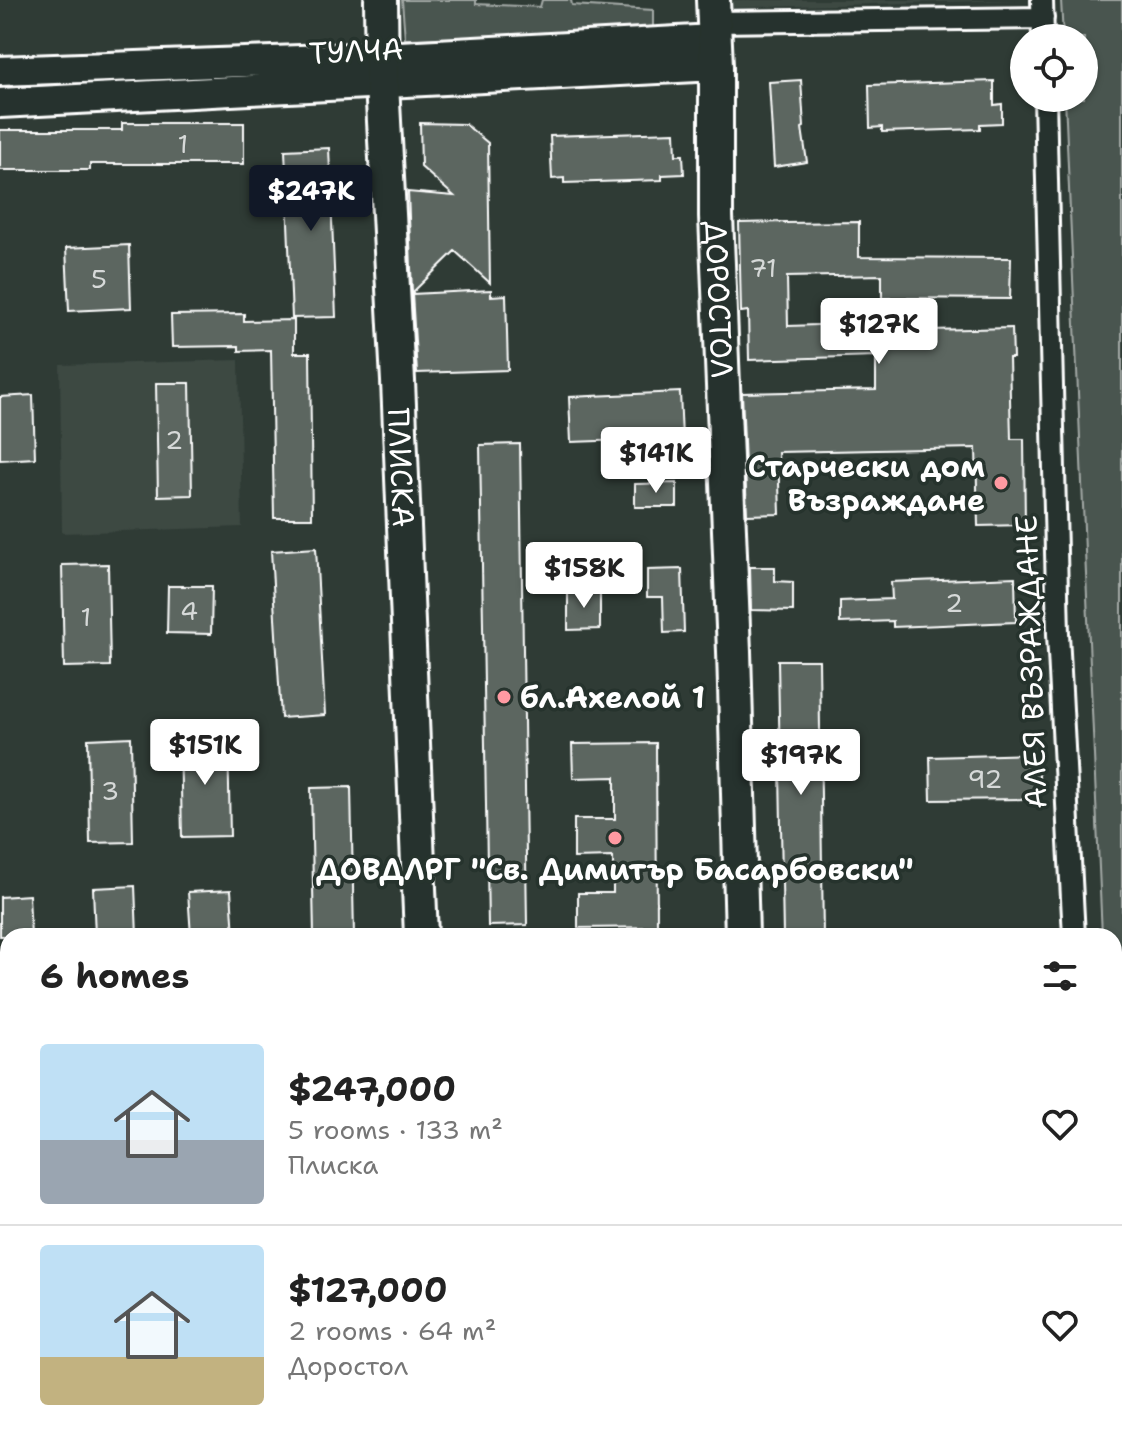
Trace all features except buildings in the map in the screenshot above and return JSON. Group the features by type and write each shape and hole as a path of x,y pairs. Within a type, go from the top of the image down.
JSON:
{"main road":[{"name":"ПЛИСКА","path":"381,0 421,928"},
{"name":"ТУЛЧА","path":"0,103 382,70 714,32"},
{"name":"ДОРОСТОЛ","path":"714,32 716,216 742,928"},
{"name":"ТУЛЧА","path":"0,71 382,70"}],"street":[{"path":"714,32 1043,19"},
{"name":"АЛЕЯ ВЪЗРАЖДАНЕ","path":"1045,112 1058,634 1074,928"}],"shaded area":[{"path":"402,0 476,0 476,4 540,7 542,0 571,0 572,5 653,10 653,34 405,39"},
{"path":"722,0 1016,0 722,8"},
{"path":"1061,0 1122,0 1122,928 1102,928 1066,112 1098,112 1098,24 1062,24"},
{"path":"239,360 242,527 62,533 60,365"}],"place":[{"name":"Старчески дом Възраждане","path":"1001,483"},
{"name":"бл.Ахелой 1","path":"504,697"},
{"name":"ДОВДЛРГ \"Св. Димитър Басарбовски\"","path":"615,838"}]}
